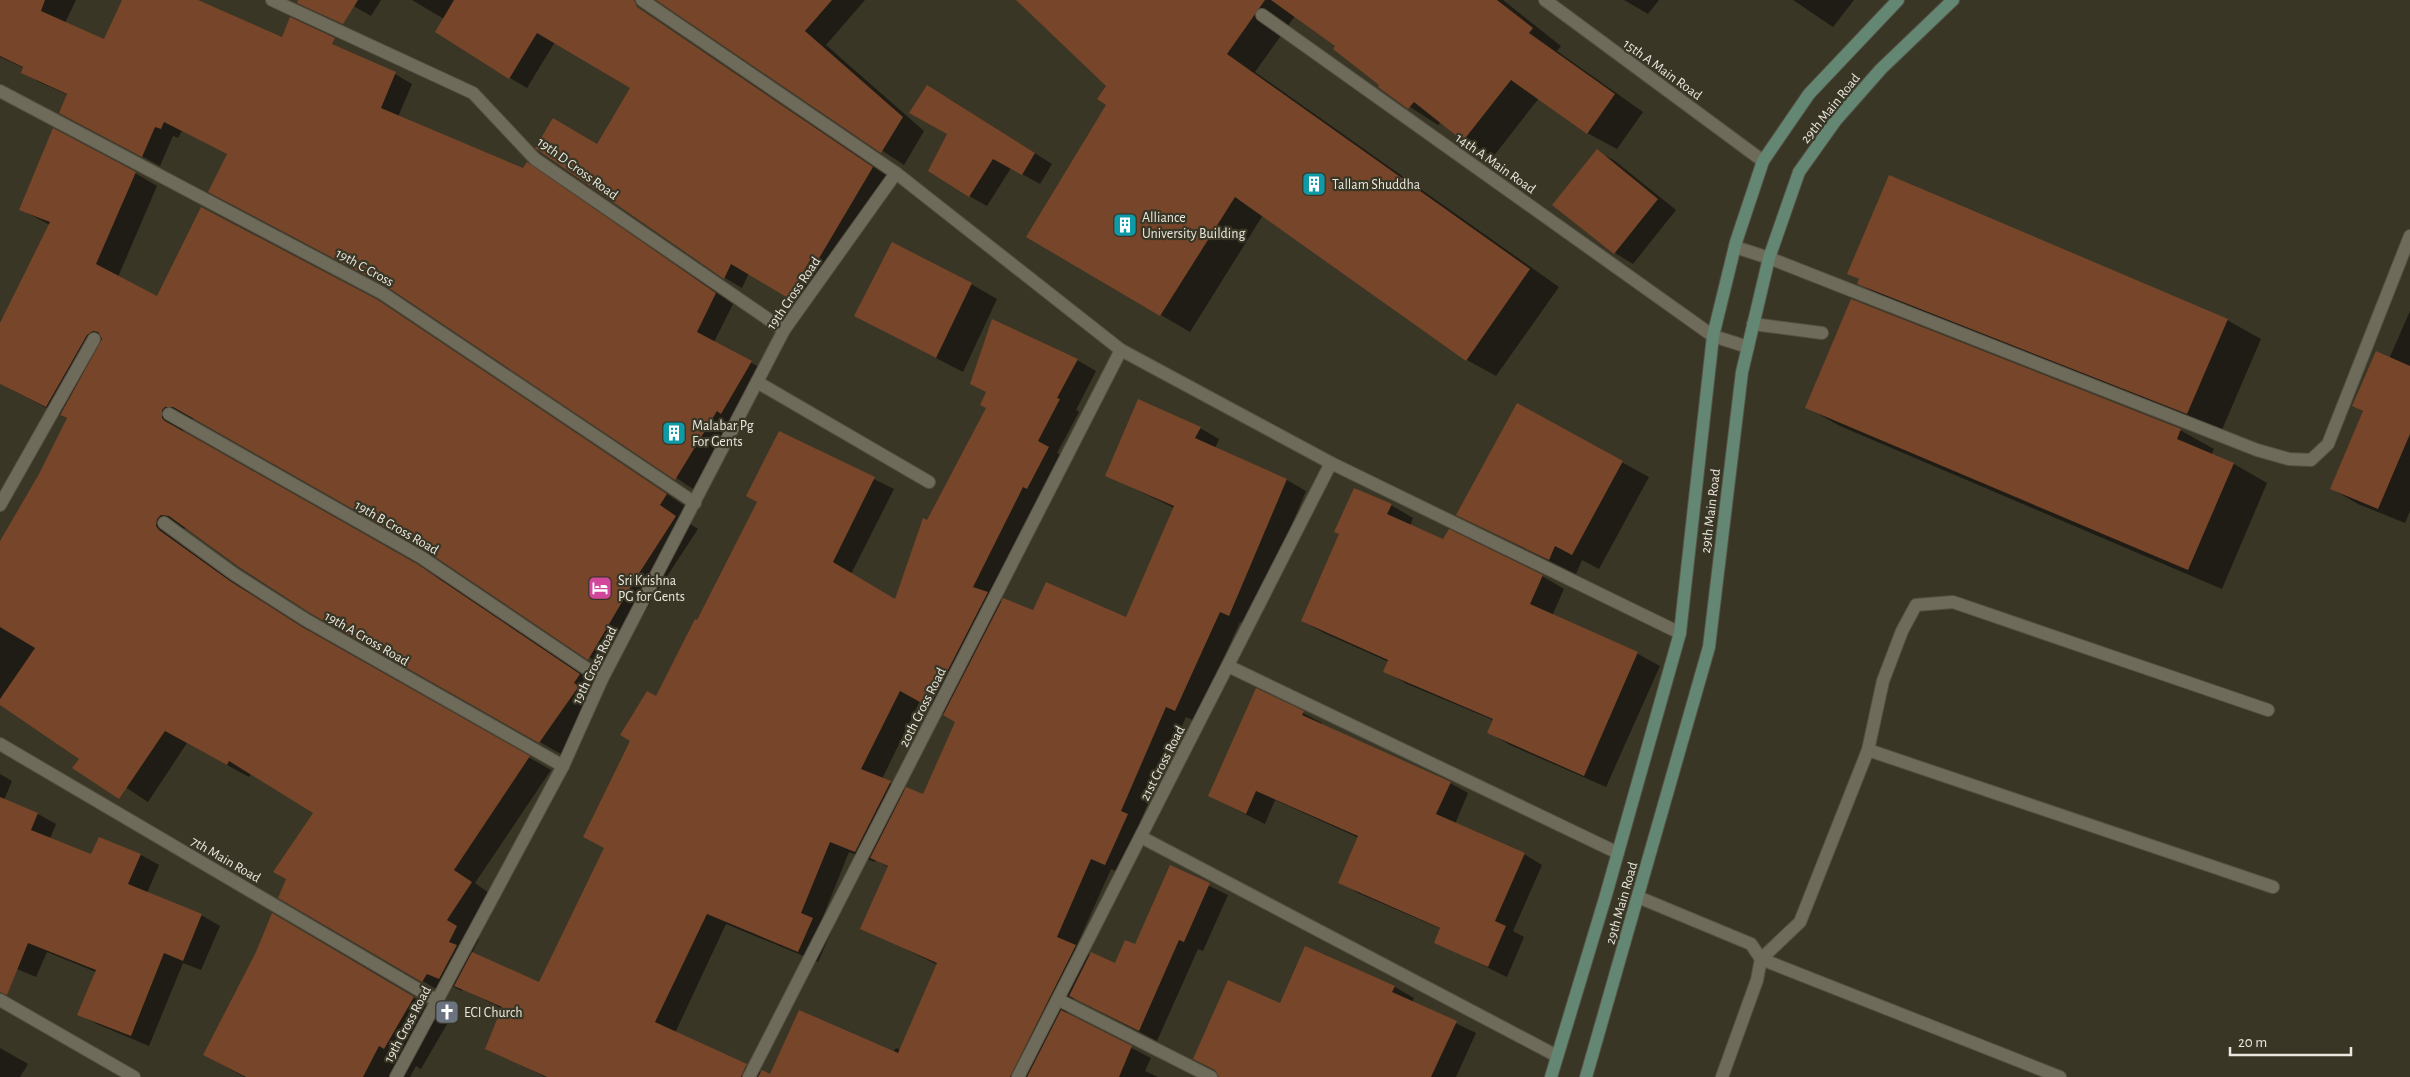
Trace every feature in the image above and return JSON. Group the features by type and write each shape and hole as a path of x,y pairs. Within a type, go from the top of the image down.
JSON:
{"main road":[{"name":"29th Main Road","path":"1551,1077 1618,853 1680,633 1713,336 1735,248 1763,161 1809,94 1898,0"},
{"name":"29th Main Road","path":"1586,1077 1709,647 1742,372 1769,258 1799,172 1836,120 1881,69 1953,0"}],"street":[{"name":"19th D Cross Road","path":"272,0 473,93 535,159 784,330"},
{"path":"642,0 896,174 1121,350 1332,463 1680,633"},
{"name":"15th A Main Road","path":"1545,0 1763,161"},
{"name":"14th A Main Road","path":"1262,15 1713,336 1748,347"},
{"name":"19th C Cross","path":"0,91 382,292 695,502"},
{"name":"19th Cross Road","path":"396,1077 563,766 602,679 784,330 896,174"},
{"path":"1735,248 1769,258 2257,450 2289,460 2311,460 2328,444 2410,236"},
{"path":"1753,324 1822,334"},
{"path":"0,505 94,339"},
{"name":"20th Cross Road","path":"749,1077 1121,350"},
{"path":"757,382 929,482"},
{"name":"19th B Cross Road","path":"169,414 421,557 602,679"},
{"name":"21st Cross Road","path":"1018,1077 1332,463"},
{"name":"19th A Cross Road","path":"164,523 234,574 306,620 563,766"},
{"path":"1722,1077 1757,980 1761,959 1800,922 1868,750 1882,681 1902,631 1916,605 1953,602 2268,710"},
{"path":"1228,666 1618,853"},
{"name":"7th Main Road","path":"0,744 436,1000"},
{"path":"1868,750 2273,887"},
{"path":"1141,838 1557,1056"},
{"path":"1638,897 1751,944 1761,959 2060,1077"},
{"path":"0,1000 134,1077"},
{"path":"1058,1000 1211,1077"}],"building":[{"path":"0,0 45,0 41,11 104,39 122,0 198,0 282,37 290,17 335,38 332,44 396,72 381,108 523,168 527,162 716,293 697,332 752,361 721,414 717,411 675,480 386,286 208,192 227,154 164,122 161,129 155,127 142,157 59,113 67,94 21,73 23,67 0,56"},
{"path":"298,0 358,0 343,24 297,3"},
{"path":"454,0 634,0 637,7 873,167 818,260 812,257 788,298 731,264 724,279 535,148 553,118 597,144 630,88 537,33 509,79 435,32"},
{"path":"656,0 832,0 805,31 903,117 881,153"},
{"name":"Tallam Shuddha","path":"1016,0 1265,0 1227,54 1530,269 1466,361 1235,197 1160,316 1026,237 1106,105 1097,99 1106,86"},
{"path":"1271,0 1497,0 1533,28 1529,33 1615,94 1587,134 1511,80 1463,141 1414,102 1408,109 1378,87 1379,85 1333,49 1335,46"},
{"path":"927,85 1035,153 1022,175 993,159 969,197 928,171 947,134 909,113"},
{"path":"53,128 136,172 96,264 157,296 201,207 378,300 667,494 660,505 676,516 636,578 588,660 425,550 173,407 165,407 162,410 162,418 165,421 417,564 580,674 574,683 579,686 539,743 310,613 239,567 169,516 161,515 157,519 156,526 159,530 230,581 302,627 530,756 454,870 472,882 447,920 457,926 449,942 457,945 439,979 427,974 422,982 278,898 286,879 273,872 313,813 229,761 227,765 165,731 119,799 72,768 79,759 0,705 0,699 35,648 0,627 0,541 39,474 67,418 60,415 102,339 98,332 93,331 87,335 46,407 0,384 0,323 50,222 19,210"},
{"path":"1597,149 1658,199 1614,254 1552,205"},
{"path":"1889,175 2228,319 2187,414 1857,284 1859,279 1847,274"},
{"path":"892,242 972,283 936,358 854,316"},
{"path":"1851,299 2181,429 2177,439 2234,463 2188,570 1805,408"},
{"path":"992,319 1078,359 1057,398 1060,399 1038,441 1049,447 1027,489 1023,487 973,587 988,592 929,707 900,691 861,769 891,781 855,852 830,842 801,913 813,918 798,952 707,914 655,1022 747,1064 741,1077 547,1077 485,1049 502,1007 454,986 472,952 539,982 604,848 583,837 630,741 620,735 647,691 656,696 695,619 697,620 757,502 746,496 779,431 875,477 833,562 895,599 923,518 927,520 986,408 980,405 986,392 970,384"},
{"path":"2376,351 2410,366 2410,434 2378,509 2330,489 2363,411 2352,406"},
{"path":"1138,399 1201,427 1195,438 1287,479 1229,616 1220,612 1175,711 1166,707 1121,811 1128,814 1105,865 1091,859 1057,937 1076,945 1010,1077 758,1077 762,1070 770,1074 799,1010 898,1053 937,963 860,929 888,866 870,858 906,787 923,794 955,722 943,715 1003,598 1033,610 1046,582 1126,617 1174,506 1105,476"},
{"path":"1517,403 1623,461 1572,555 1555,546 1549,560 1456,515"},
{"path":"1354,488 1392,504 1387,514 1443,539 1449,529 1543,575 1530,604 1638,652 1584,776 1487,733 1493,719 1383,672 1388,660 1301,621 1339,534 1334,532"},
{"path":"1256,688 1304,711 1302,715 1451,782 1436,814 1525,853 1495,921 1506,926 1488,967 1434,943 1440,928 1338,883 1358,836 1256,791 1246,814 1208,796"},
{"path":"0,797 38,813 31,830 91,854 99,837 141,854 128,884 202,914 183,961 164,953 131,1036 77,1015 96,970 28,943 7,995 0,992"},
{"path":"1170,865 1210,883 1184,942 1179,940 1139,1031 1069,996 1091,952 1115,963 1125,940 1135,944"},
{"path":"272,913 414,997 384,1049 379,1046 363,1077 246,1077 203,1055 256,952"},
{"path":"1305,946 1395,986 1392,992 1457,1021 1431,1077 1219,1077 1215,1070 1193,1059 1228,980 1280,1003"},
{"path":"1061,1010 1132,1046 1119,1077 1027,1077"}],"place":[{"name":"Tallam Shuddha","path":"1314,184"},
{"name":"Alliance University Building","path":"1125,225"},
{"name":"Malabar Pg For Gents","path":"674,433"},
{"name":"Sri Krishna PG for Gents","path":"600,588"},
{"name":"ECI Church","path":"447,1012"}]}
